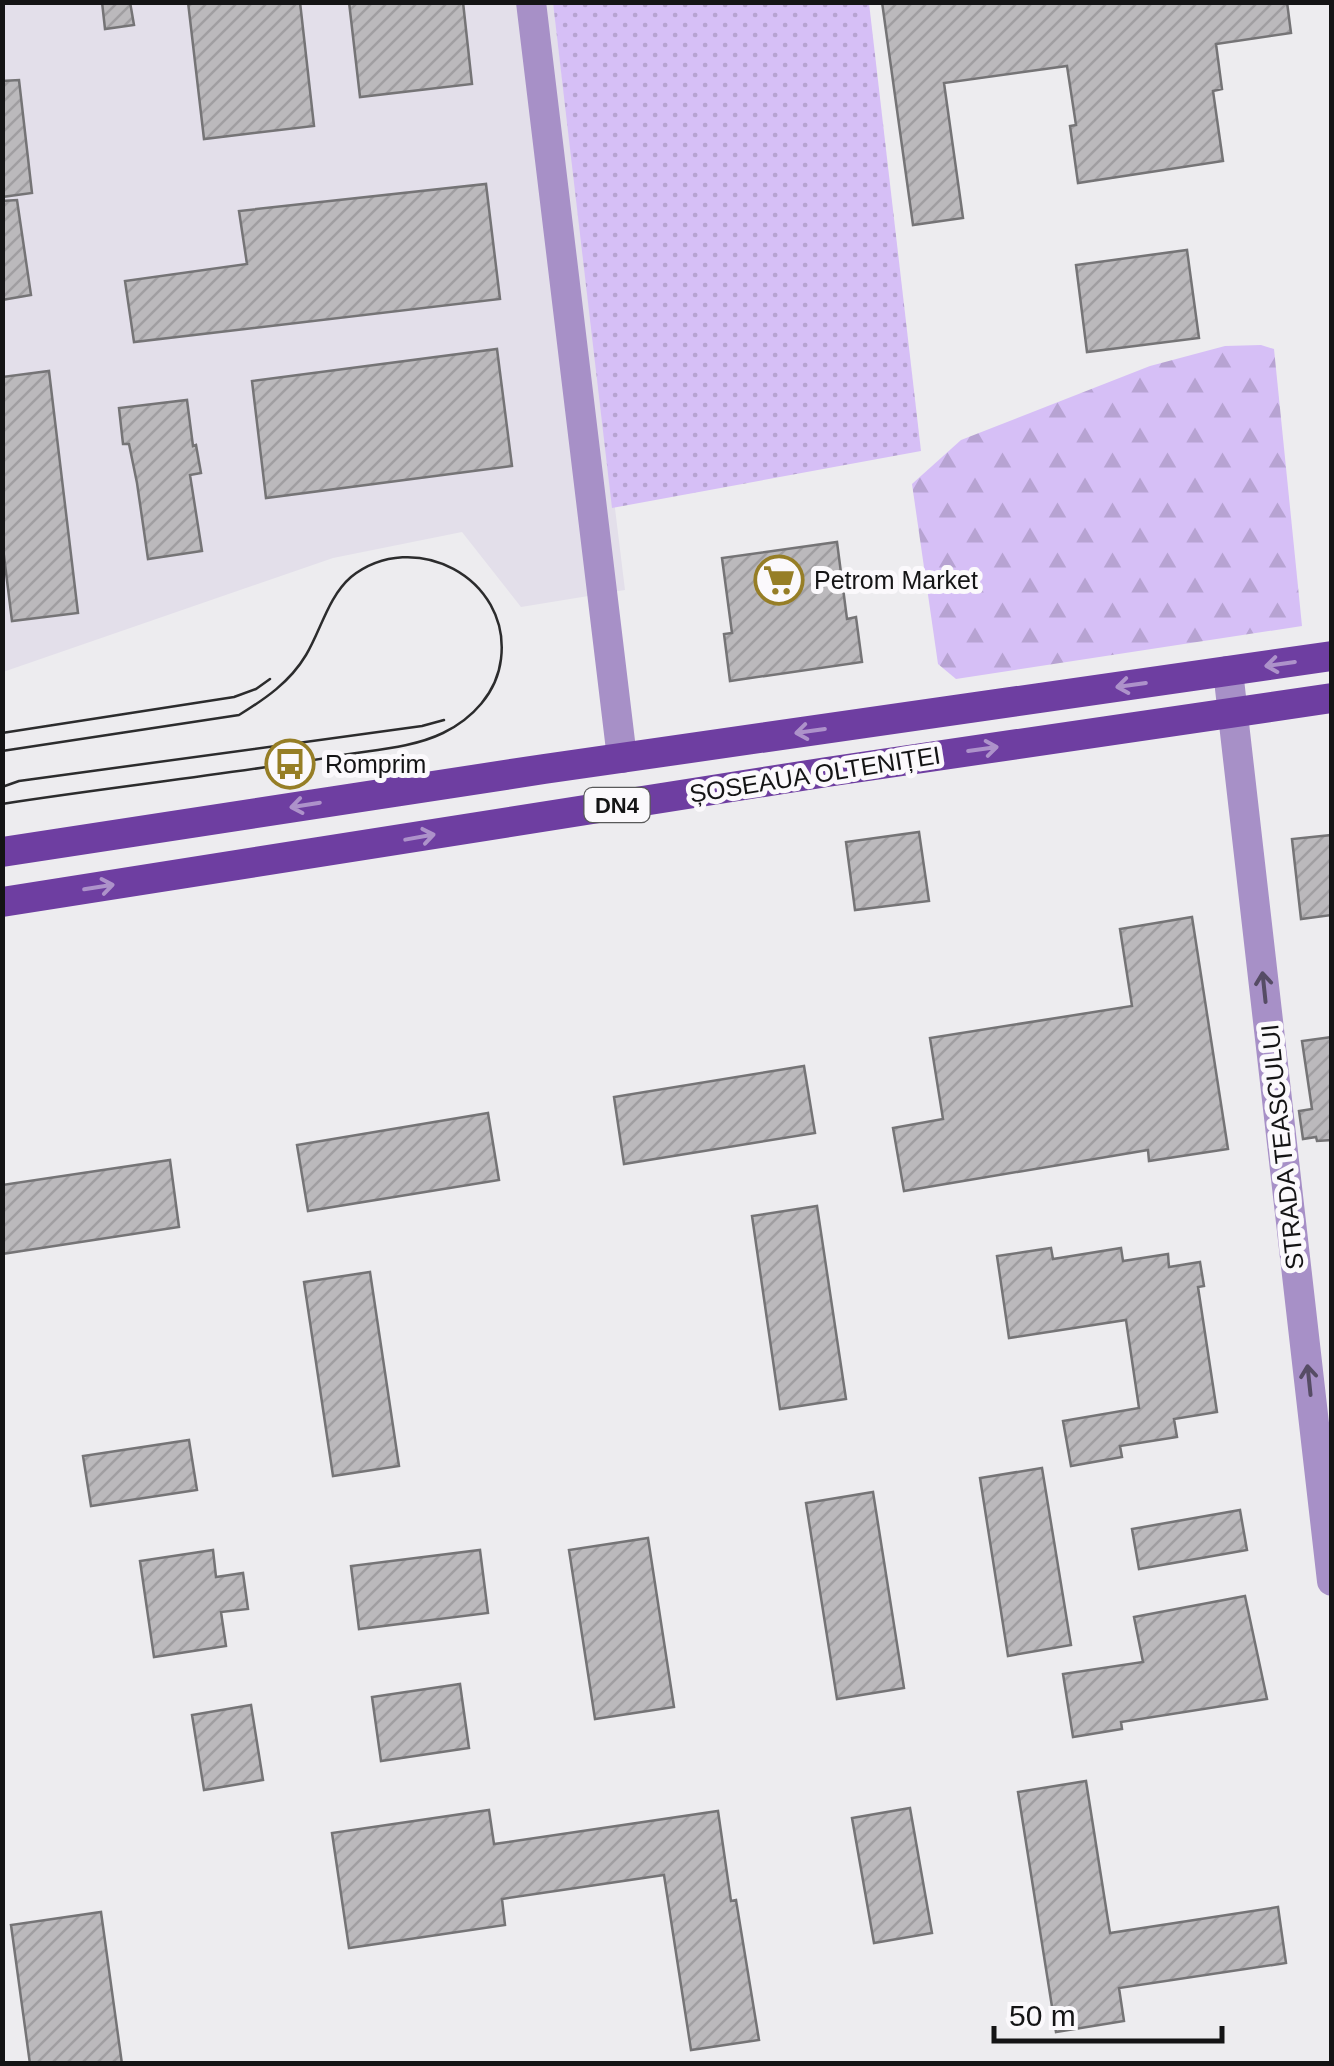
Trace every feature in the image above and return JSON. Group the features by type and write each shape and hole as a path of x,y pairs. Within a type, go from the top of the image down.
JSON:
{"main road":[{"name":"ȘOSEAUA OLTENIȚEI","path":"2,852 1332,656"},
{"name":"ȘOSEAUA OLTENIȚEI","path":"2,902 827,772 1332,698"}],"street":[{"path":"531,2 622,758"},
{"name":"STRADA TEASCULUI","path":"1228,672 1332,1581"}],"shaded area":[{"path":"2,3 553,3 625,590 521,607 462,532 333,558 3,672"}],"green space":[{"path":"553,3 869,3 921,451 612,508"},
{"path":"1261,345 1274,349 1302,626 956,679 938,664 912,484 961,440 1150,366 1225,346"}],"building":[{"path":"102,2 130,2 134,25 105,29"},
{"path":"188,2 300,2 314,126 204,139"},
{"path":"349,2 463,2 472,84 360,97"},
{"path":"882,2 1287,2 1291,33 1216,44 1222,89 1213,91 1223,161 1078,183 1070,126 1076,125 1067,66 944,83 963,218 913,225"},
{"path":"19,80 32,193 2,197 2,81"},
{"path":"486,184 500,299 134,342 125,281 247,264 239,211"},
{"path":"17,200 31,295 2,300 2,201"},
{"path":"1187,250 1199,338 1087,352 1076,265"},
{"path":"497,349 512,466 266,498 252,381"},
{"path":"49,371 78,613 12,621 2,540 2,377"},
{"path":"187,400 201,473 190,475 202,551 148,559 137,483 129,444 123,444 119,408"},
{"path":"837,542 847,619 856,617 862,662 730,681 724,634 732,633 722,558"},
{"path":"919,832 929,901 855,910 846,842"},
{"path":"1332,835 1332,915 1301,919 1292,839"},
{"path":"1192,917 1228,1149 1149,1161 1148,1150 904,1191 893,1128 943,1119 930,1038 1132,1006 1120,929"},
{"path":"1332,1037 1332,1140 1303,1139 1299,1111 1312,1109 1302,1041"},
{"path":"804,1066 815,1133 624,1164 614,1097"},
{"path":"488,1113 499,1180 308,1211 297,1145"},
{"path":"170,1160 179,1227 2,1254 2,1185"},
{"path":"817,1206 846,1399 780,1409 752,1216"},
{"path":"1051,1248 1053,1259 1121,1248 1123,1261 1168,1254 1169,1267 1200,1262 1204,1286 1198,1287 1217,1412 1174,1419 1177,1437 1120,1446 1122,1457 1071,1466 1063,1421 1139,1408 1126,1320 1009,1338 997,1256"},
{"path":"370,1272 399,1466 333,1476 304,1282"},
{"path":"189,1440 197,1490 91,1506 83,1456"},
{"path":"1042,1468 1071,1645 1008,1656 980,1478"},
{"path":"873,1492 904,1688 837,1699 806,1503"},
{"path":"1240,1510 1247,1550 1139,1569 1132,1529"},
{"path":"648,1538 674,1707 595,1719 569,1550"},
{"path":"213,1550 216,1577 243,1573 248,1609 221,1612 226,1646 154,1657 140,1561"},
{"path":"480,1550 488,1613 359,1629 351,1566"},
{"path":"1245,1596 1267,1699 1121,1722 1122,1729 1073,1737 1063,1674 1143,1662 1134,1617"},
{"path":"460,1684 469,1748 381,1761 372,1697"},
{"path":"251,1705 263,1780 204,1790 192,1715"},
{"path":"1086,1781 1110,1933 1278,1907 1286,1963 1119,1988 1124,2021 1056,2032 1018,1792"},
{"path":"910,1808 932,1933 874,1943 852,1818"},
{"path":"489,1810 494,1844 718,1811 731,1901 736,1900 759,2040 691,2050 664,1875 502,1899 505,1925 349,1948 332,1833"},
{"path":"101,1912 122,2064 30,2064 11,1925"}],"tram line":[{"path":"2,751 239,715 285,682 306,655 343,585 376,563 402,557 429,560 453,569 475,584 491,605 500,630 499,671 489,694 464,720 417,743 2,804"},
{"path":"2,733 234,697 270,679"},
{"path":"2,787 19,781 444,720"}],"place":[{"name":"Petrom Market","path":"779,580"},
{"name":"Romprim","path":"290,764"}]}
